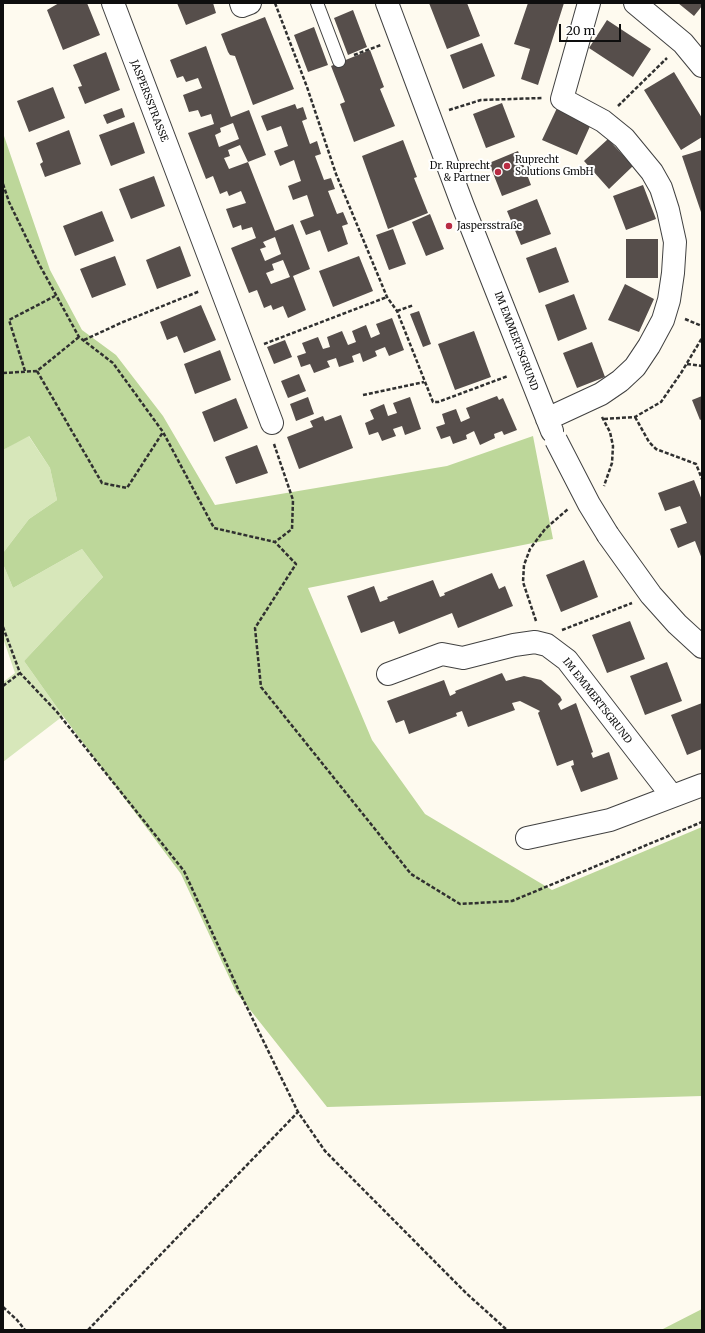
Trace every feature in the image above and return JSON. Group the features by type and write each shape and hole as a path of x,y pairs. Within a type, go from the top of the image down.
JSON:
{"street":[{"name":"JASPERSSTRASSE","path":"113,3 272,423"},
{"path":"241,3 242,6 250,3"},
{"name":"IM EMMERTSGRUND","path":"387,3 556,440 589,504 608,535 652,595 677,624 702,647"},
{"path":"547,419 584,403 620,381 635,367 649,346 663,320 669,300 673,273 674,242 668,210 661,188 639,155 624,138 604,121 562,99 589,3"},
{"path":"635,3 684,43 702,66"},
{"path":"388,674 442,654 463,658 514,645 552,638"},
{"name":"IM EMMERTSGRUND","path":"552,638 567,660 672,796"},
{"path":"527,838 610,820 702,785"}],"lane":[{"path":"317,3 338,61"}],"path":[{"path":"275,3 307,87 336,174 387,297 397,312 433,402 438,402 502,378"},
{"path":"604,121 642,81 684,43"},
{"path":"430,116 480,100 522,97 562,99"},
{"path":"3,184 9,202 55,296 79,337 113,363 163,432 214,528 275,542 296,564 255,628 261,687 411,874 460,904 512,901 702,822"},
{"path":"84,340 123,322 204,290"},
{"path":"25,371 9,320 55,296"},
{"path":"266,343 387,297"},
{"path":"397,312 414,305"},
{"path":"3,373 37,371 79,337"},
{"path":"604,419 635,417 661,402 687,364 702,338"},
{"path":"687,364 702,366"},
{"path":"37,371 102,483 127,488 163,432"},
{"path":"363,395 424,382"},
{"path":"584,403 604,419 610,432 613,446 612,463 606,484 602,488"},
{"path":"635,417 649,442 656,449 696,464 702,479"},
{"path":"272,423 271,436 293,500 292,529 275,542"},
{"path":"573,506 561,514 545,529 530,550 524,565 523,582 527,596 552,638 629,604"},
{"path":"3,626 20,673 57,712 184,871 239,991 298,1112 325,1151 466,1292 507,1330"},
{"path":"3,686 20,673"},
{"path":"88,1330 298,1112"},
{"path":"3,1307 17,1320 24,1330"}],"green space":[{"path":"3,133 50,270 82,330 116,355 163,416 215,505 447,466 533,436 553,539 308,588 372,740 425,814 552,890 702,827 702,1096 327,1107 236,992 181,874 63,716 24,661 103,577 82,549 13,588 3,564 3,553 29,519 57,500 50,468 29,436 3,450"},
{"path":"28,435 50,468 57,500 29,519 3,553 3,450"},
{"path":"82,549 103,577 24,661 63,716 3,762 3,682 15,673 3,638 3,564 13,588"},
{"path":"702,1309 702,1330 661,1330"}],"building":[{"path":"59,3 87,3 100,35 63,50 47,10"},
{"path":"177,3 213,3 216,13 186,25"},
{"path":"429,3 467,3 480,36 447,49"},
{"path":"528,3 564,3 538,85 521,79 530,49 514,44"},
{"path":"678,3 702,3 702,6 694,16"},
{"path":"353,10 367,47 348,55 334,18"},
{"path":"265,17 294,89 253,105 235,56 230,55 228,52 221,34"},
{"path":"607,20 651,49 633,77 589,48"},
{"path":"314,27 328,65 308,72 294,35"},
{"path":"482,43 495,76 463,89 450,55"},
{"path":"206,46 231,117 249,110 266,155 248,162 275,231 293,224 310,269 293,276 306,310 288,318 283,306 273,310 271,305 264,308 257,290 249,293 231,248 256,238 252,227 242,230 241,225 233,228 226,209 246,203 241,191 229,196 227,191 220,194 213,176 206,179 188,133 214,124 211,114 201,117 198,110 189,112 183,95 202,88 198,78 186,82 183,76 177,78 170,60","holes":["233,123 239,139 219,147 215,135 221,132 220,128","240,145 248,162 229,169 224,158 230,156 228,150","275,237 281,254 265,261 260,249 266,247 263,242","283,260 290,277 271,284 266,273 274,270 272,264"]},
{"path":"370,50 384,87 380,89 395,126 354,142 340,104 345,102 331,66"},
{"path":"106,52 120,90 85,104 78,87 82,86 73,65"},
{"path":"674,72 702,118 702,137 681,150 644,90"},
{"path":"53,87 65,118 29,132 17,101"},
{"path":"502,103 515,137 486,148 473,114"},
{"path":"295,104 297,109 303,107 307,119 302,121 310,144 317,141 321,154 315,156 324,180 331,178 335,189 328,191 337,214 343,212 348,224 342,226 348,244 328,252 320,230 306,235 300,221 314,216 307,195 293,200 288,186 301,181 294,160 280,166 274,151 288,146 281,126 267,131 261,116"},
{"path":"122,108 125,117 107,124 103,115"},
{"path":"557,108 591,124 577,155 542,140"},
{"path":"134,122 145,153 111,166 99,135"},
{"path":"69,130 81,164 45,177 40,164 43,162 36,143"},
{"path":"608,139 633,166 609,189 584,161"},
{"path":"403,140 417,177 414,178 428,213 388,229 362,156"},
{"path":"702,150 702,215 682,156"},
{"path":"518,151 531,185 502,196 489,163"},
{"path":"154,176 165,206 131,219 119,189"},
{"path":"643,185 656,219 626,230 613,196"},
{"path":"537,199 551,234 521,245 507,211"},
{"path":"102,211 114,241 75,256 63,226"},
{"path":"430,214 444,249 426,256 412,222"},
{"path":"393,229 406,264 389,270 376,235"},
{"path":"626,239 658,239 658,278 626,278"},
{"path":"180,246 191,276 157,289 146,260"},
{"path":"556,247 569,282 539,293 526,258"},
{"path":"115,256 126,285 92,298 80,269"},
{"path":"359,256 373,291 333,307 319,271"},
{"path":"625,284 654,299 639,332 608,320"},
{"path":"574,294 587,329 558,341 545,305"},
{"path":"201,305 216,340 184,353 177,336 167,340 160,322"},
{"path":"419,311 431,344 423,347 410,314"},
{"path":"392,318 404,350 389,356 385,347 375,351 377,356 363,362 360,353 352,356 354,362 339,367 336,358 327,361 330,367 314,373 310,364 301,367 297,356 306,353 302,343 318,337 323,349 330,347 327,337 342,331 348,345 356,342 352,331 366,325 371,338 380,334 376,324"},
{"path":"474,331 491,377 455,390 438,344"},
{"path":"285,340 292,357 274,364 267,347"},
{"path":"592,342 605,377 577,388 563,353"},
{"path":"220,350 231,380 195,394 184,364"},
{"path":"299,374 306,391 288,398 281,381"},
{"path":"497,396 499,400 503,398 517,430 504,435 502,431 494,434 495,438 480,445 474,431 466,435 467,439 453,444 450,436 441,439 436,427 445,424 442,414 456,409 461,422 470,418 466,408"},
{"path":"702,396 702,419 700,420 692,400"},
{"path":"308,397 314,414 296,421 290,404"},
{"path":"410,397 421,429 405,435 402,426 393,429 396,436 382,441 378,432 369,435 365,423 374,419 370,410 384,404 388,416 397,413 393,403"},
{"path":"236,398 248,428 214,442 202,412"},
{"path":"341,415 353,448 299,469 287,437 313,427 310,421 323,416 325,421"},
{"path":"257,445 268,473 236,484 225,457"},
{"path":"694,480 702,500 702,559 695,541 678,548 670,529 687,523 680,506 665,511 658,493"},
{"path":"584,560 598,597 561,612 546,575"},
{"path":"492,573 499,589 505,586 513,606 458,628 452,613 399,634 394,621 361,633 347,596 374,586 380,602 388,599 387,597 433,580 440,597 445,595 444,593"},
{"path":"630,621 645,659 607,673 592,635"},
{"path":"667,662 682,701 645,715 630,676"},
{"path":"502,673 506,681 524,676 541,680 560,696 562,700 558,704 561,710 576,703 593,752 591,753 593,758 609,752 618,779 581,792 571,766 574,765 573,760 557,766 538,713 540,711 520,701 512,703 515,710 468,727 462,711 456,713 457,716 409,734 404,720 396,723 387,701 444,680 450,696 456,693 455,691"},
{"path":"702,703 702,749 687,755 671,715"}],"place":[{"name":"Ruprecht Solutions GmbH","path":"507,166"},
{"name":"Dr. Ruprecht & Partner","path":"498,172"},
{"name":"Jaspersstraße","path":"449,226"}]}
